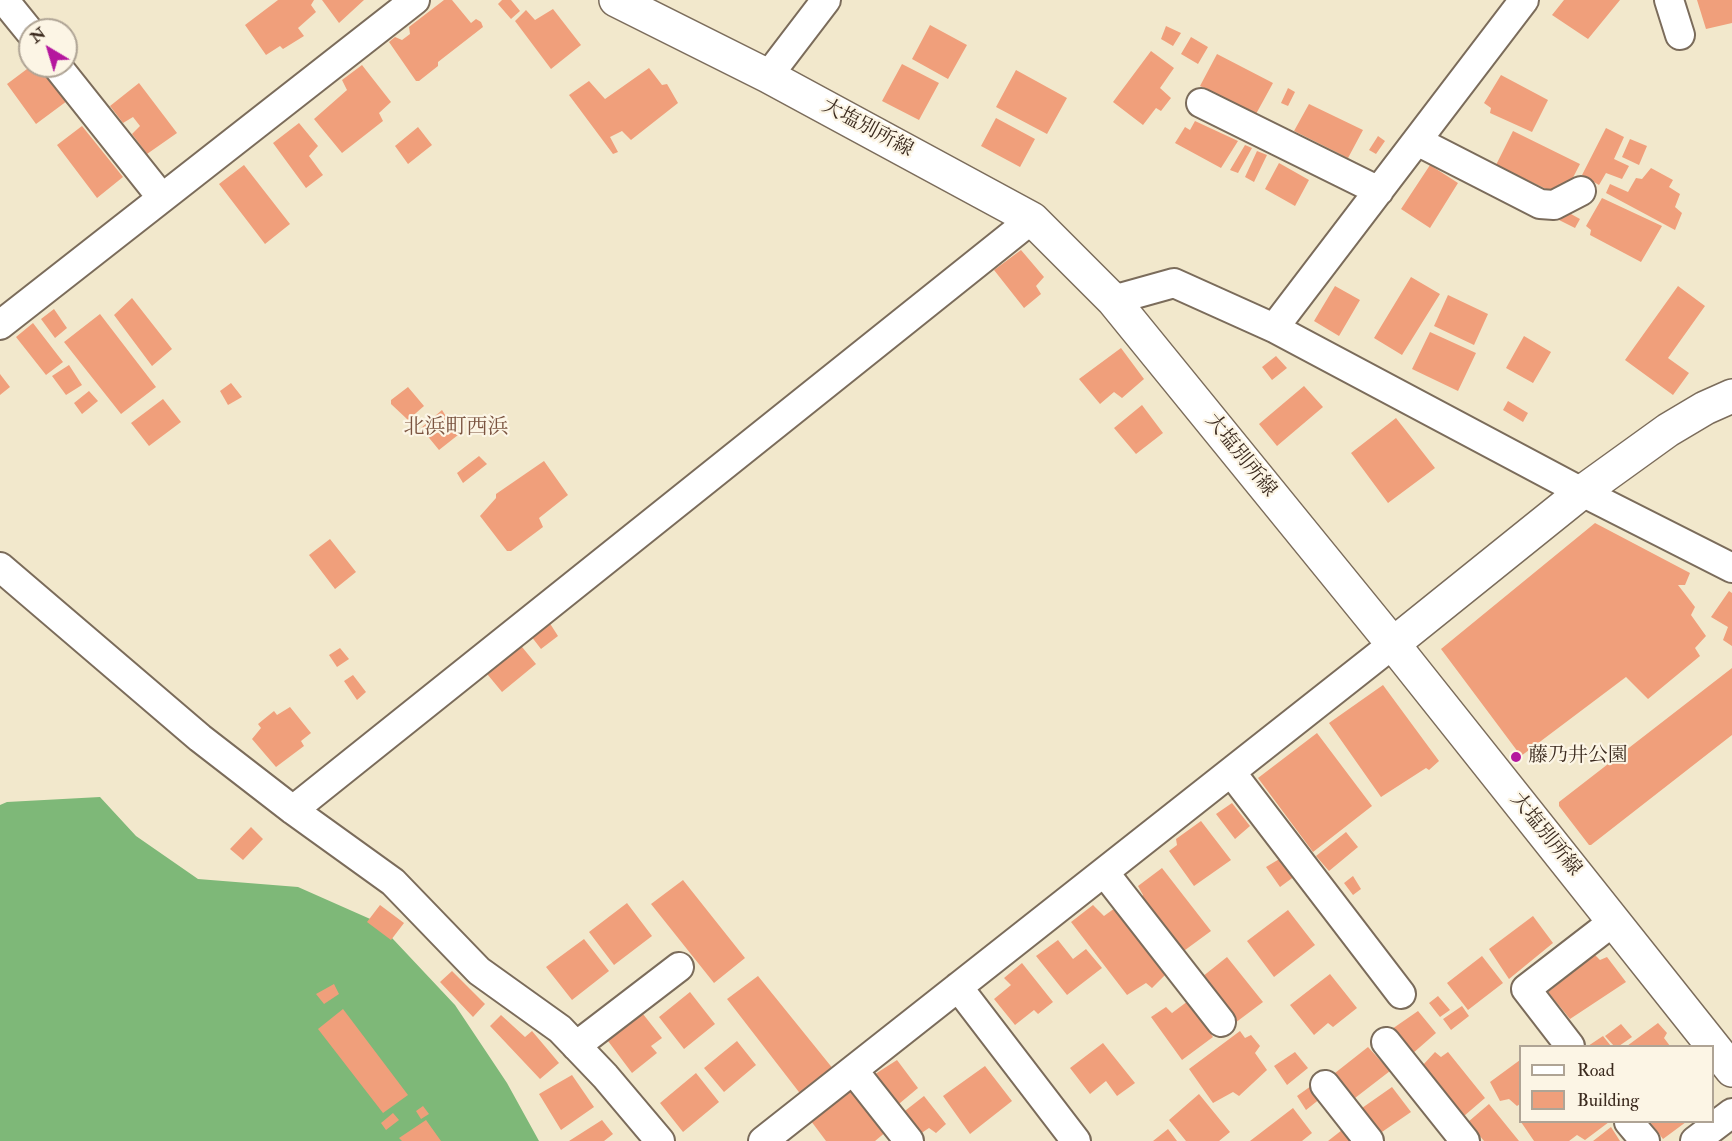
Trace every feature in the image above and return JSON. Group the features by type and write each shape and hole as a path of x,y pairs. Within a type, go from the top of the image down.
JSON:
{"main road":[{"name":"大塩別所線","path":"616,0 768,76 1032,219 1113,300 1393,644 1712,1045"},
{"path":"1393,644 1582,492 1668,430 1705,408 1732,396"},
{"name":"大塩別所線","path":"1714,1047 1732,1070"}],"street":[{"path":"4,0 19,18"},
{"path":"0,325 414,0"},
{"path":"768,76 826,0"},
{"path":"1274,328 1524,0"},
{"path":"1669,0 1680,35"},
{"path":"67,78 162,198"},
{"path":"1202,103 1379,191"},
{"path":"1417,141 1540,204 1554,205 1581,191"},
{"path":"293,810 1032,219"},
{"path":"1113,300 1174,283 1274,328 1582,492 1732,568"},
{"path":"0,567 200,738 293,810 393,882 479,971 560,1029 605,1076 660,1141"},
{"path":"763,1141 1393,644"},
{"path":"1231,772 1401,994"},
{"path":"1104,872 1221,1022"},
{"path":"1568,1045 1526,990 1614,921"},
{"path":"576,1046 679,967"},
{"path":"958,987 1076,1141"},
{"path":"1386,1042 1465,1141"},
{"path":"853,1070 909,1141"},
{"path":"1325,1085 1369,1141"},
{"path":"1695,1141 1732,1113"},
{"path":"1630,1123 1644,1141"}],"green space":[{"path":"100,797 136,836 198,879 298,887 377,922 455,1005 507,1083 539,1141 0,1141 0,805 7,802"}],"building":[{"path":"278,0 314,0 311,5 316,12 298,28 304,36 283,49 280,46 266,55 245,25"},
{"path":"322,0 364,0 339,23"},
{"path":"444,0 452,0 471,23 476,19 483,27 438,62 438,66 416,81 389,42 395,37 402,40 410,34 409,27"},
{"path":"502,0 511,0 520,11 511,19 498,4"},
{"path":"1564,0 1620,0 1588,39 1552,15"},
{"path":"1697,0 1732,0 1732,23 1706,29"},
{"path":"553,9 581,45 551,69 515,21 526,10 535,20"},
{"path":"930,25 967,45 948,79 912,59"},
{"path":"1166,26 1181,33 1173,46 1161,39"},
{"path":"1191,37 1208,47 1198,64 1181,54"},
{"path":"1151,51 1174,68 1160,88 1171,98 1161,111 1156,108 1143,125 1113,102"},
{"path":"1217,54 1273,83 1256,114 1200,86"},
{"path":"902,64 939,83 919,120 882,101"},
{"path":"362,65 391,102 379,113 383,121 342,153 314,119 347,90 342,80"},
{"path":"649,68 662,85 667,84 678,103 631,140 622,131 610,137 618,152 613,154 569,95 589,81 605,99"},
{"path":"1016,70 1067,98 1047,134 996,107"},
{"path":"1501,75 1548,100 1532,132 1490,113 1491,108 1484,103"},
{"path":"18,76 18,78 50,78 67,101 36,124 7,84"},
{"path":"139,83 177,133 147,154 132,134 140,126 133,117 123,123 110,106"},
{"path":"1288,88 1295,92 1288,106 1281,103"},
{"path":"1309,104 1363,130 1348,158 1294,131"},
{"path":"996,118 1035,139 1020,167 981,146"},
{"path":"1195,121 1238,141 1221,168 1175,143 1185,127 1190,130"},
{"path":"299,123 318,146 309,156 323,175 306,188 273,143"},
{"path":"82,126 123,177 97,198 57,145"},
{"path":"418,127 432,145 408,164 395,146"},
{"path":"1606,128 1624,137 1614,159 1629,166 1622,179 1606,173 1599,185 1582,175"},
{"path":"1513,131 1580,164 1563,197 1496,165"},
{"path":"1378,136 1385,141 1376,154 1369,150"},
{"path":"1630,139 1647,146 1639,165 1622,157"},
{"path":"1245,145 1252,148 1238,173 1230,170"},
{"path":"1257,151 1267,155 1254,182 1245,177"},
{"path":"1279,163 1309,180 1295,206 1265,189"},
{"path":"244,165 290,224 265,244 219,184"},
{"path":"1430,165 1458,183 1430,228 1401,209"},
{"path":"1651,168 1673,180 1669,187 1680,194 1675,207 1682,213 1675,230 1606,193 1610,184 1628,192 1636,178 1642,179"},
{"path":"1602,198 1662,226 1641,262 1590,235 1591,230 1586,226"},
{"path":"1562,209 1580,219 1575,228 1557,219"},
{"path":"1021,250 1044,277 1036,286 1041,294 1024,308 994,270"},
{"path":"1411,277 1440,294 1402,355 1374,338"},
{"path":"1335,286 1360,300 1339,336 1314,321"},
{"path":"1678,286 1705,306 1668,358 1689,373 1673,395 1625,360"},
{"path":"1448,295 1488,314 1474,345 1434,326"},
{"path":"132,298 172,349 152,366 114,315"},
{"path":"54,309 67,328 55,338 41,319"},
{"path":"100,314 156,387 121,414 64,342"},
{"path":"33,323 63,362 46,375 16,337"},
{"path":"1430,332 1476,353 1458,391 1412,369"},
{"path":"1524,336 1551,352 1533,383 1506,368"},
{"path":"1121,348 1144,379 1122,398 1114,392 1100,404 1079,379"},
{"path":"1276,356 1287,368 1272,380 1262,367"},
{"path":"69,365 82,385 66,395 52,376"},
{"path":"0,374 10,387 0,395"},
{"path":"231,383 242,397 228,405 220,391"},
{"path":"1304,386 1323,407 1277,446 1259,424"},
{"path":"408,387 424,406 408,420 391,404 391,400"},
{"path":"89,391 98,401 82,414 74,403"},
{"path":"163,399 181,422 149,446 131,423"},
{"path":"1508,401 1528,413 1523,422 1503,410"},
{"path":"1142,405 1163,433 1136,454 1114,428"},
{"path":"442,410 458,435 439,450 421,428"},
{"path":"1396,418 1435,468 1388,503 1351,453"},
{"path":"479,456 487,464 463,483 457,473"},
{"path":"544,461 568,495 539,518 543,527 511,551 507,551 480,516 496,498 496,494"},
{"path":"1595,523 1690,573 1685,585 1678,585 1695,607 1691,615 1706,636 1695,648 1700,656 1648,699 1626,677 1521,756 1441,649"},
{"path":"330,539 356,572 335,589 309,555"},
{"path":"1729,591 1732,593 1732,646 1723,640 1728,627 1711,617"},
{"path":"549,622 558,636 541,649 531,636"},
{"path":"518,642 536,664 502,692 483,669"},
{"path":"340,648 349,659 337,667 329,655"},
{"path":"1732,668 1732,735 1589,845 1559,806 1559,802"},
{"path":"353,675 366,692 357,700 344,681"},
{"path":"1383,685 1439,761 1429,770 1426,768 1381,797 1329,723"},
{"path":"290,707 311,733 301,741 304,746 276,767 252,739 261,728 258,724 274,711 277,715"},
{"path":"1317,733 1372,806 1313,852 1258,778"},
{"path":"1232,803 1250,826 1235,839 1216,814"},
{"path":"1201,821 1231,860 1194,886 1169,851 1177,845 1176,839"},
{"path":"251,827 263,839 243,860 230,849"},
{"path":"1346,832 1358,847 1329,871 1316,856"},
{"path":"1281,858 1295,876 1280,887 1266,867"},
{"path":"1162,868 1211,931 1181,953 1140,900 1143,895 1138,886"},
{"path":"1353,876 1361,889 1353,895 1344,883"},
{"path":"683,880 745,958 714,983 651,904"},
{"path":"627,903 652,936 614,965 589,932"},
{"path":"380,905 404,923 391,940 367,922"},
{"path":"1093,905 1104,916 1115,908 1165,975 1152,988 1146,983 1127,995 1071,922"},
{"path":"1288,910 1315,945 1274,977 1247,941"},
{"path":"1533,916 1553,943 1509,979 1489,949"},
{"path":"584,939 609,971 572,1000 546,967"},
{"path":"1058,940 1073,959 1086,949 1102,968 1067,995 1036,956"},
{"path":"1595,955 1600,960 1607,957 1626,982 1570,1019 1548,992"},
{"path":"1482,956 1503,983 1468,1010 1447,983"},
{"path":"1227,957 1263,1002 1235,1023 1202,977"},
{"path":"1022,963 1053,1002 1038,1014 1034,1010 1015,1025 994,999 1011,985 1004,978"},
{"path":"452,971 485,1004 473,1017 440,982"},
{"path":"1330,974 1357,1008 1333,1027 1328,1023 1314,1035 1290,1005"},
{"path":"758,976 834,1070 802,1096 727,999"},
{"path":"334,984 339,994 324,1004 316,994"},
{"path":"690,992 715,1024 684,1049 659,1017"},
{"path":"1438,996 1450,1010 1440,1017 1429,1003"},
{"path":"1188,1001 1213,1037 1182,1060 1151,1017 1166,1007 1172,1013"},
{"path":"1462,1006 1469,1016 1451,1030 1443,1019"},
{"path":"343,1009 408,1095 383,1113 318,1029"},
{"path":"1418,1011 1436,1033 1412,1054 1392,1029"},
{"path":"643,1014 662,1038 651,1046 657,1053 632,1073 608,1041"},
{"path":"501,1015 525,1037 532,1031 559,1063 540,1079 490,1026"},
{"path":"1658,1023 1667,1033 1664,1038 1669,1045 1628,1045"},
{"path":"1621,1024 1632,1037 1620,1045 1613,1045 1605,1036"},
{"path":"1240,1031 1245,1038 1251,1035 1260,1046 1255,1053 1267,1070 1239,1096 1233,1092 1213,1103 1189,1069"},
{"path":"1603,1036 1610,1045 1590,1045"},
{"path":"737,1041 756,1065 724,1092 704,1068"},
{"path":"1103,1043 1135,1083 1117,1096 1106,1081 1090,1094 1070,1068"},
{"path":"1368,1047 1390,1071 1355,1098 1335,1073"},
{"path":"1295,1052 1308,1068 1287,1085 1274,1066"},
{"path":"1435,1052 1441,1057 1448,1052 1485,1098 1464,1116 1422,1066"},
{"path":"897,1060 918,1088 894,1108 869,1078"},
{"path":"1519,1061 1519,1105 1517,1106 1509,1099 1500,1101 1490,1082"},
{"path":"985,1066 1012,1101 970,1134 943,1096"},
{"path":"696,1073 719,1102 683,1132 660,1103"},
{"path":"572,1075 594,1107 561,1130 539,1094"},
{"path":"1311,1086 1321,1098 1306,1110 1297,1096"},
{"path":"1392,1087 1411,1112 1379,1134 1362,1108"},
{"path":"852,1088 887,1131 875,1141 826,1141 811,1121"},
{"path":"1199,1094 1230,1132 1219,1141 1186,1141 1169,1120"},
{"path":"924,1096 946,1124 936,1133 929,1128 917,1136 901,1114"},
{"path":"1489,1104 1519,1141 1484,1141 1468,1122"},
{"path":"423,1106 429,1114 421,1119 416,1111"},
{"path":"1293,1108 1312,1133 1302,1141 1250,1141"},
{"path":"393,1113 399,1120 386,1130 381,1123"},
{"path":"426,1120 441,1141 402,1141 399,1138"},
{"path":"602,1120 613,1134 604,1141 569,1141"},
{"path":"1522,1123 1608,1123 1585,1140 1577,1135 1569,1141 1534,1141"},
{"path":"1651,1123 1685,1123 1663,1139"},
{"path":"1611,1127 1620,1141 1593,1141"},
{"path":"1168,1129 1177,1141 1153,1141"},
{"path":"1342,1130 1350,1141 1328,1141"}],"place":[{"name":"藤乃井公園","path":"1516,757"}],"district":[{"name":"北浜町西浜","path":"456,428"}]}
